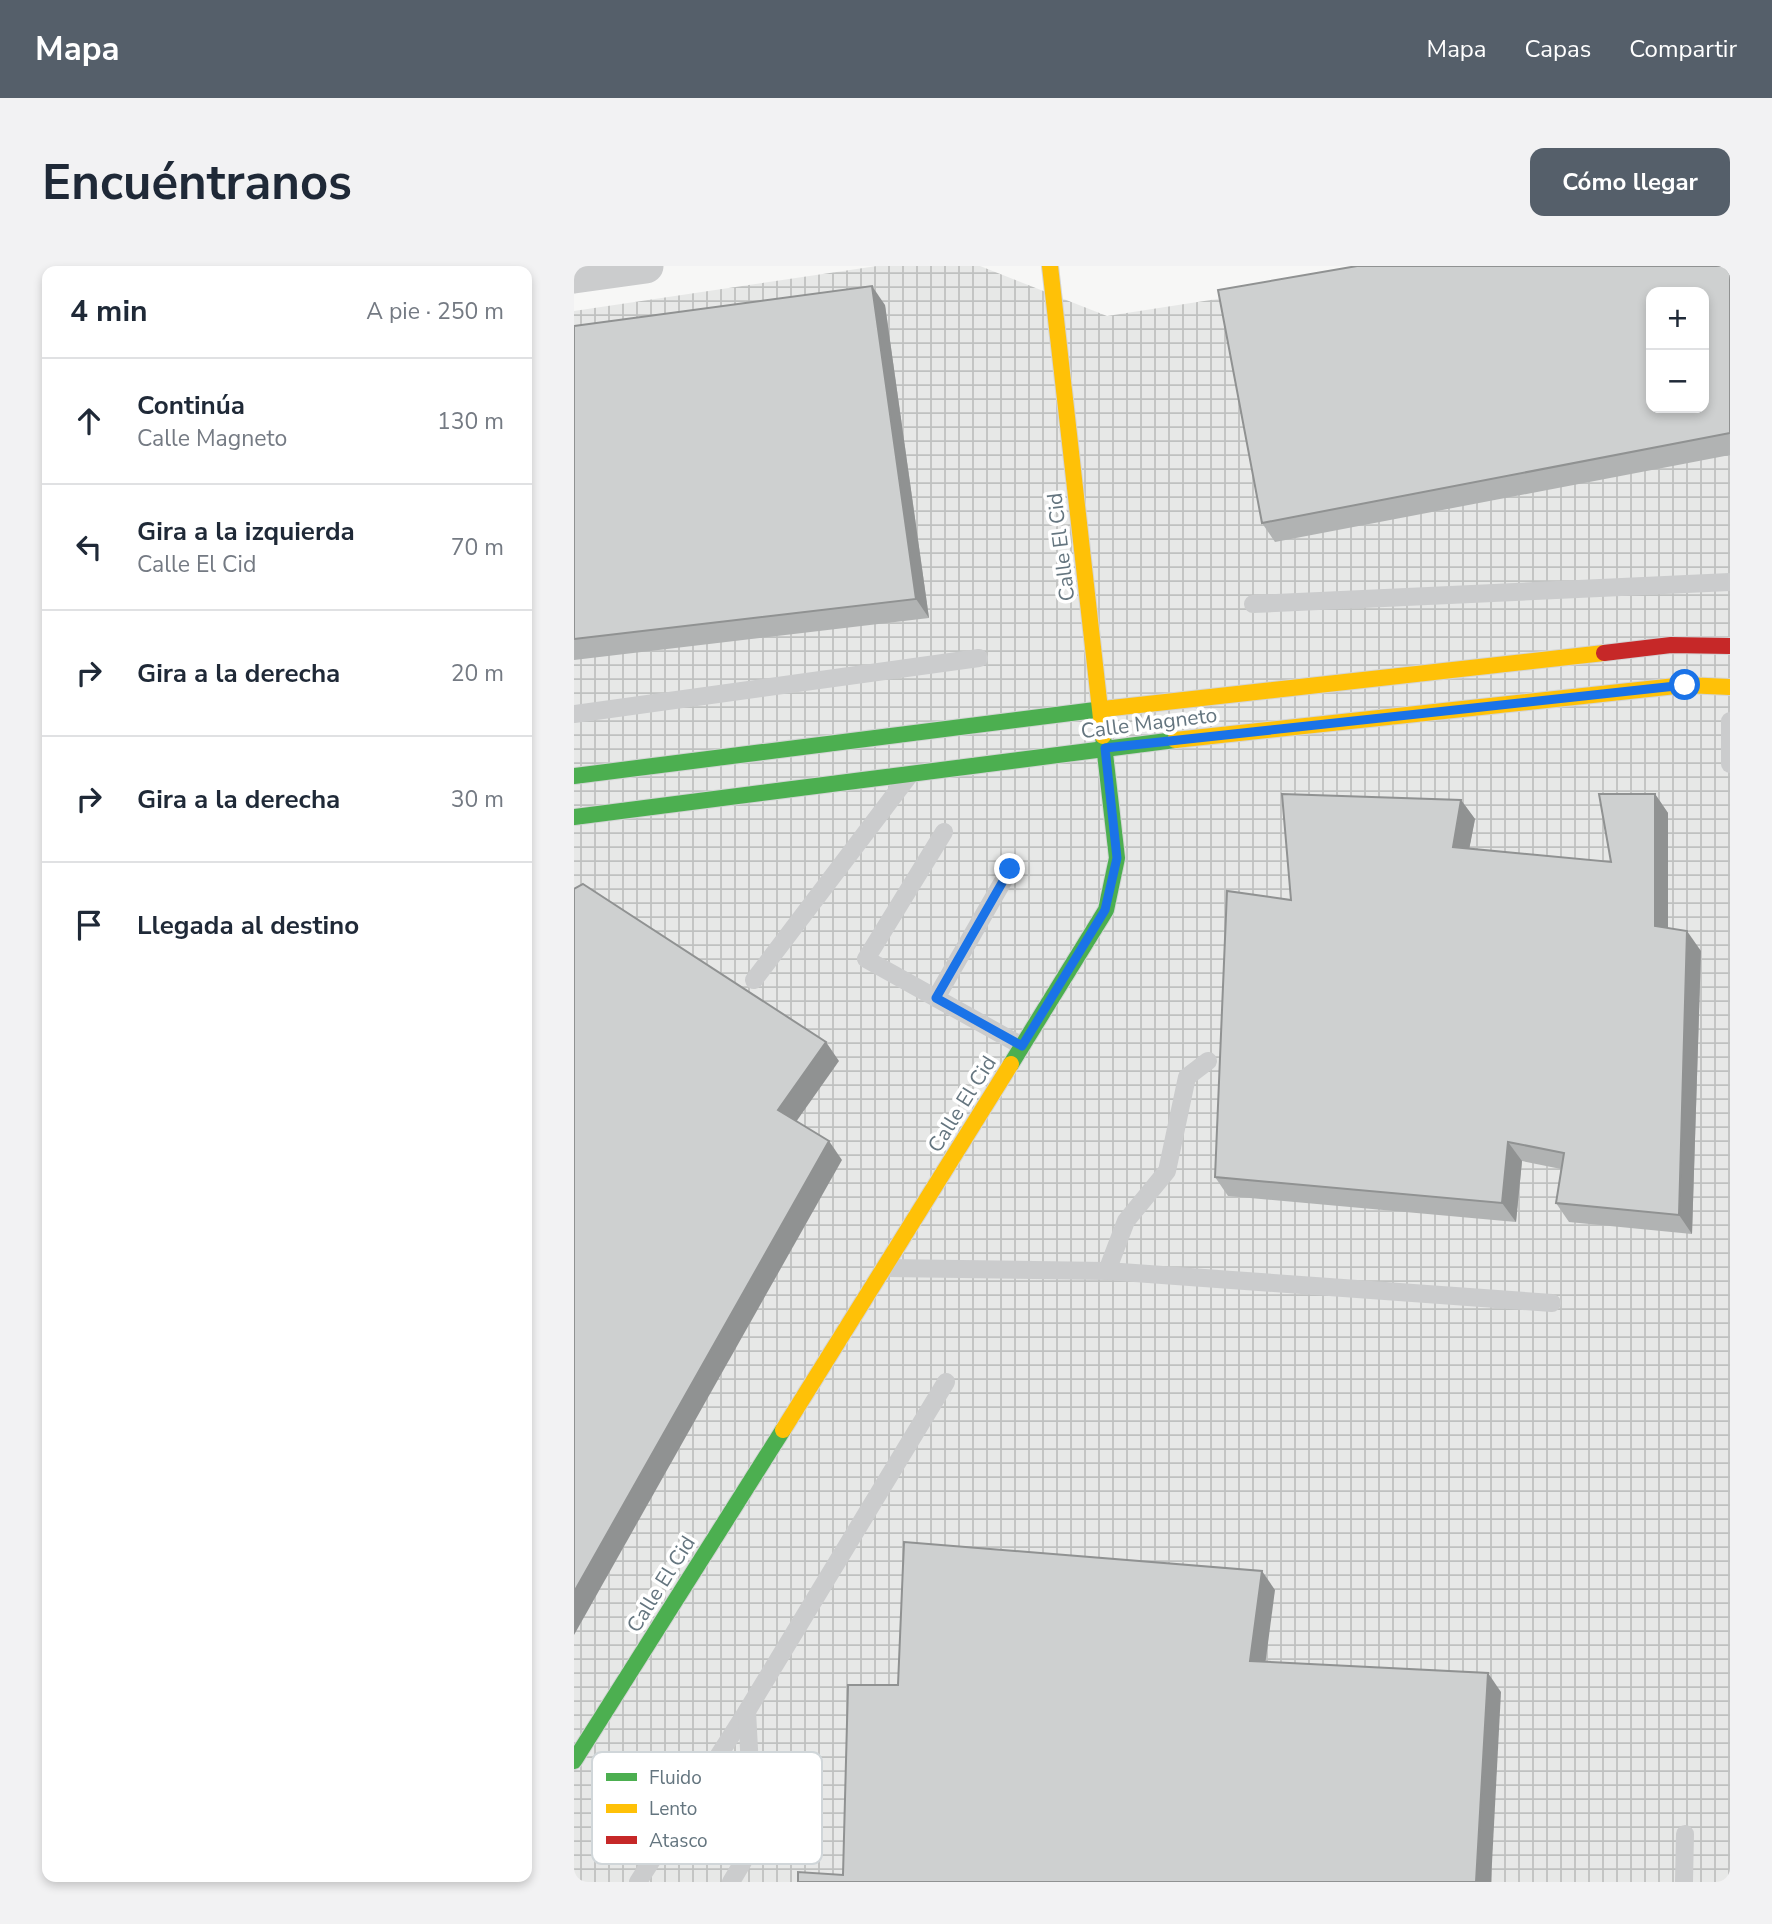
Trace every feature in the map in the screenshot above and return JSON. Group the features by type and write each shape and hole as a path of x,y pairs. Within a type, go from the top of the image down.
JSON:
{"main road":[{"name":"Calle El Cid","path":"574,1761 886,1268 1105,910 1117,858 1050,266"},
{"name":"Calle Magneto","path":"574,776 1101,709 1671,645 1730,646"},
{"name":"Calle Magneto","path":"574,817 909,776 1105,748 1685,685 1730,687"}],"street":[{"path":"574,276 631,267"}],"lane":[{"path":"1254,604 1730,582"},
{"path":"574,714 979,658"},
{"path":"1730,721 1730,764"},
{"path":"754,980 946,729"},
{"path":"944,832 866,959 1022,1046"},
{"path":"936,998 1010,869"},
{"path":"1107,1271 1126,1221 1167,1171 1187,1077 1208,1061"},
{"path":"886,1268 1107,1271 1552,1303"},
{"path":"721,1752 946,1382"},
{"path":"747,1711 749,1752"},
{"path":"1684,1882 1685,1834"},
{"path":"638,1882 649,1864"},
{"path":"731,1882 742,1864"}],"shaded area":[{"path":"877,266 980,266 1107,316 1432,266 1730,266 1730,1882 574,1882 574,311"}],"building":[{"path":"1357,266 1730,266 1730,433 1262,523 1218,290"},
{"path":"872,286 916,599 574,639 574,326"},
{"path":"1282,794 1461,800 1453,847 1611,862 1599,794 1655,794 1655,926 1687,931 1679,1215 1556,1203 1564,1153 1508,1142 1502,1203 1215,1177 1227,891 1291,900"},
{"path":"583,884 826,1042 778,1110 829,1141 574,1592 574,889"},
{"path":"904,1542 1262,1571 1250,1661 1488,1673 1476,1882 798,1882 798,1872 843,1875 848,1685 898,1685"}],"traffic: fast":[{"path":"574,776 1103,709"},
{"path":"1011,1064 1106,910 1117,858 1103,736"},
{"path":"574,817 1175,740"},
{"path":"574,1761 783,1430"}],"traffic: slow":[{"path":"1050,266 1103,736"},
{"path":"1103,709 1604,653"},
{"path":"1175,740 1685,685 1730,687"},
{"path":"783,1430 1011,1064"}],"traffic: jam":[{"path":"1604,653 1671,645 1730,646"}],"route":[{"path":"1010,869 936,998 1022,1046 1105,910 1117,858 1105,748 1685,685"}]}
